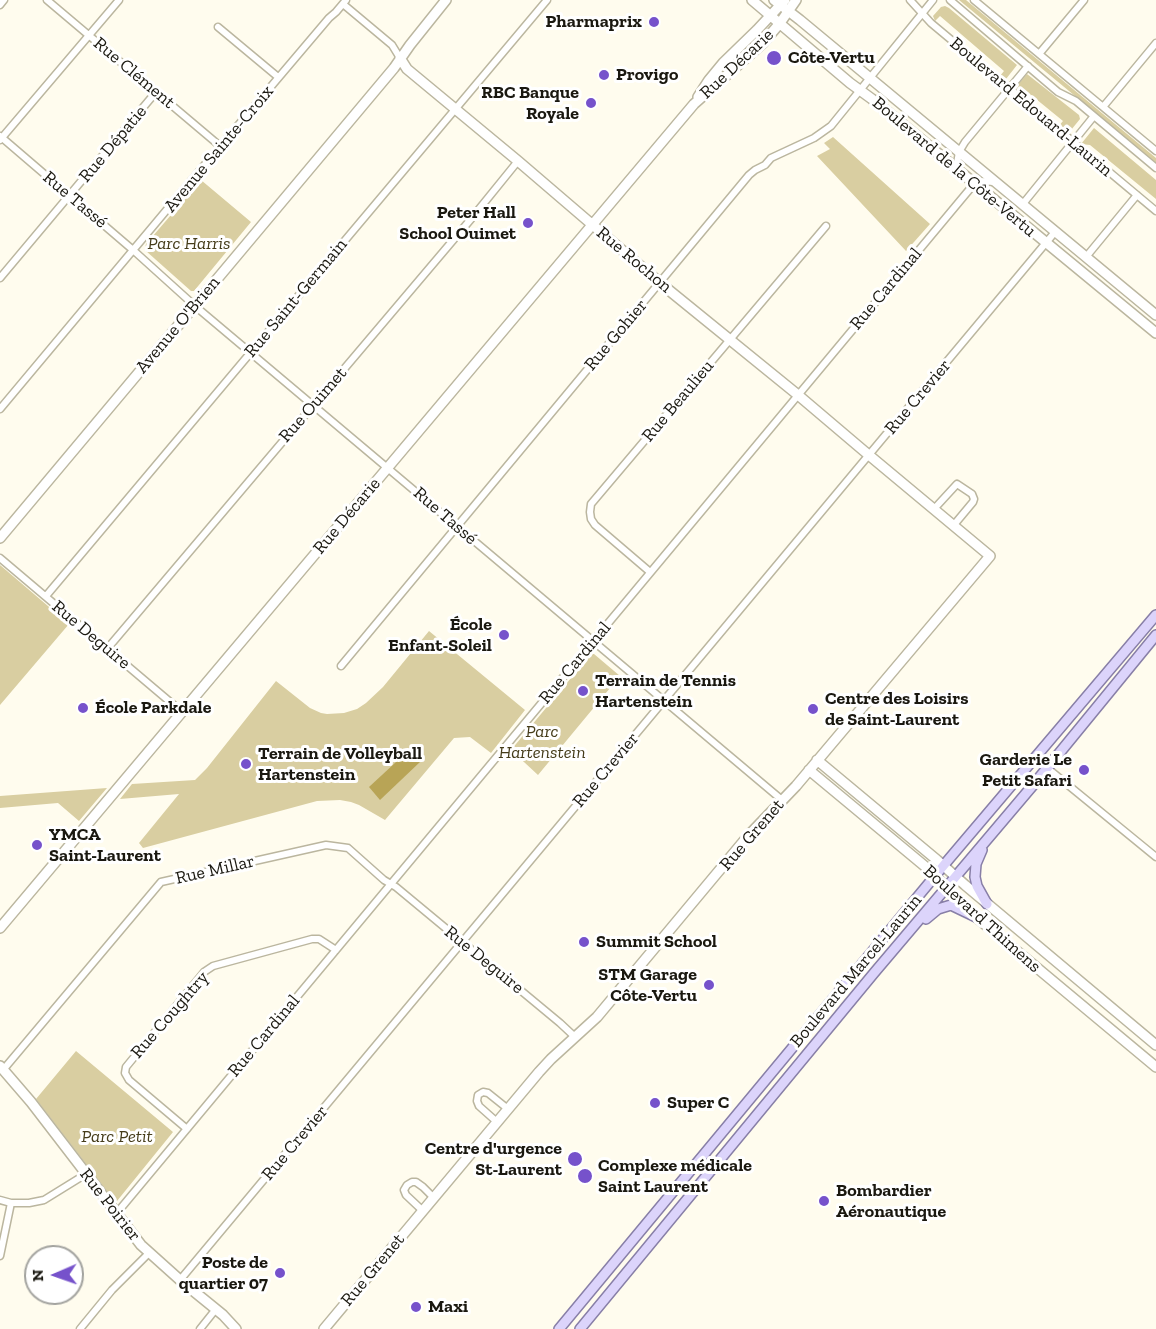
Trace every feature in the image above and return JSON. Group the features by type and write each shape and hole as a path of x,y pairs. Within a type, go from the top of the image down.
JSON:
{"main road":[{"name":"Boulevard Marcel-Laurin","path":"560,1329 943,866 1156,615"},
{"name":"Boulevard Marcel-Laurin","path":"580,1329 1156,635"},
{"path":"987,903 976,883 976,868 979,855 992,833"},
{"path":"910,931 946,905 953,905 976,916"},
{"path":"772,1073 784,1083"}],"street":[{"path":"0,5 4,0"},
{"name":"Rue Clément","path":"47,0 220,146"},
{"path":"1,138 119,0"},
{"name":"Avenue O'Brien","path":"0,538 394,68 446,0"},
{"name":"Rue Saint-Germain","path":"46,596 547,0"},
{"name":"Boulevard de la Côte-Vertu","path":"752,0 1156,333"},
{"path":"782,4 796,0"},
{"name":"Boulevard Edouard-Laurin","path":"910,0 921,14 1156,211"},
{"name":"Rue Gohier","path":"341,666 755,170 765,165 771,158 825,131 848,106 933,0"},
{"name":"Boulevard Edouard-Laurin","path":"950,0 1058,92 1076,101 1156,168"},
{"path":"974,0 1156,152"},
{"path":"1039,54 1084,0"},
{"name":"Rue Rochon","path":"344,2 392,45 407,69 990,556"},
{"name":"Avenue Sainte-Croix","path":"0,409 278,77 344,2"},
{"name":"Boulevard de la Côte-Vertu","path":"782,4 1156,315"},
{"name":"Rue Décarie","path":"694,104 717,70 782,4"},
{"name":"Rue Décarie","path":"0,928 694,104 759,47 780,23 782,4"},
{"path":"218,27 278,77"},
{"path":"1103,107 1156,43"},
{"path":"956,169 959,153 965,142 1028,66"},
{"name":"Rue Dépatie","path":"0,278 156,92"},
{"path":"1022,205 1095,116"},
{"name":"Rue Tassé","path":"1,138 70,195 195,306 782,800"},
{"name":"Rue Ouimet","path":"108,649 518,161"},
{"path":"974,183 995,182"},
{"name":"Rue Cardinal","path":"116,1214 974,183"},
{"path":"1086,257 1137,195"},
{"name":"Rue Beaulieu","path":"650,572 595,525 591,519 591,504 826,226"},
{"name":"Rue Crevier","path":"180,1280 1055,232"},
{"path":"934,509 957,484 972,494 973,502 953,526"},
{"name":"Rue Grenet","path":"324,1329 545,1065 605,1008 748,836 818,760 990,556"},
{"name":"Rue Deguire","path":"0,558 182,712"},
{"path":"1035,758 1156,857"},
{"name":"Boulevard Thimens","path":"818,760 1156,1045"},
{"name":"Boulevard Thimens","path":"809,770 935,876 976,916 1156,1067"},
{"name":"Rue Millar","path":"2,1068 161,882 326,845 348,848 391,884"},
{"name":"Rue Deguire","path":"391,884 576,1037"},
{"name":"Rue Coughtry","path":"187,1129 129,1080 125,1073 126,1067 204,972 213,966 312,939 319,939 336,950"},
{"name":"Rue Poirier","path":"2,1068 31,1102 141,1245 237,1329"},
{"path":"497,1122 479,1106 478,1095 483,1092 488,1093 508,1109"},
{"path":"0,1200 11,1203 29,1203 44,1200 86,1174"},
{"path":"423,1211 406,1195 404,1190 407,1185 412,1182 419,1184 434,1198"},
{"path":"0,1256 11,1203"},
{"path":"80,1329 112,1290 149,1253"},
{"path":"200,1329 216,1309"}],"green space":[{"path":"959,0 966,0 1156,158 1156,163"},
{"path":"945,6 1017,65 1006,79 1000,76 1004,71 940,16 935,21 933,16"},
{"path":"1027,74 1079,115 1080,119 1067,135 1058,127 1063,121 1025,90 1015,90"},
{"path":"1094,128 1156,180 1156,199 1090,145 1081,144"},
{"path":"833,137 930,224 906,251 817,156 830,149 824,143"},
{"name":"Parc Harris","path":"201,180 251,222 194,291 191,291 145,248"},
{"path":"0,565 69,624 0,705"},
{"name":"Parc Hartenstein","path":"429,631 525,710 491,753 470,737 454,738 385,820 351,802 317,801 143,848 139,843 179,794 120,799 132,784 195,780 276,681 310,708 321,713 344,713 357,709 383,687"},
{"name":"Parc Hartenstein","path":"591,654 594,654 620,676 538,775 511,750"},
{"path":"107,788 79,821 58,803 0,808 0,796"},
{"name":"Parc Petit","path":"76,1051 173,1132 117,1201 113,1199 36,1099"}],"shaded area":[{"path":"409,750 420,762 380,800 369,787"}],"place":[{"name":"Pharmaprix","path":"654,22"},
{"name":"Côte-Vertu","path":"774,58"},
{"name":"Provigo","path":"604,75"},
{"name":"RBC Banque Royale","path":"591,103"},
{"name":"Peter Hall School Ouimet","path":"528,223"},
{"name":"École Enfant-Soleil","path":"504,635"},
{"name":"Terrain de Tennis Hartenstein","path":"583,691"},
{"name":"École Parkdale","path":"83,708"},
{"name":"Centre des Loisirs de Saint-Laurent","path":"813,709"},
{"name":"Terrain de Volleyball Hartenstein","path":"246,764"},
{"name":"Garderie Le Petit Safari","path":"1084,770"},
{"name":"YMCA Saint-Laurent","path":"37,845"},
{"name":"Summit School","path":"584,942"},
{"name":"STM Garage Côte-Vertu","path":"709,985"},
{"name":"Super C","path":"655,1103"},
{"name":"Centre d'urgence St-Laurent","path":"575,1159"},
{"name":"Complexe médicale Saint Laurent","path":"585,1176"},
{"name":"Bombardier Aéronautique","path":"824,1201"},
{"name":"Poste de quartier 07","path":"280,1273"},
{"name":"Maxi","path":"416,1307"}]}
